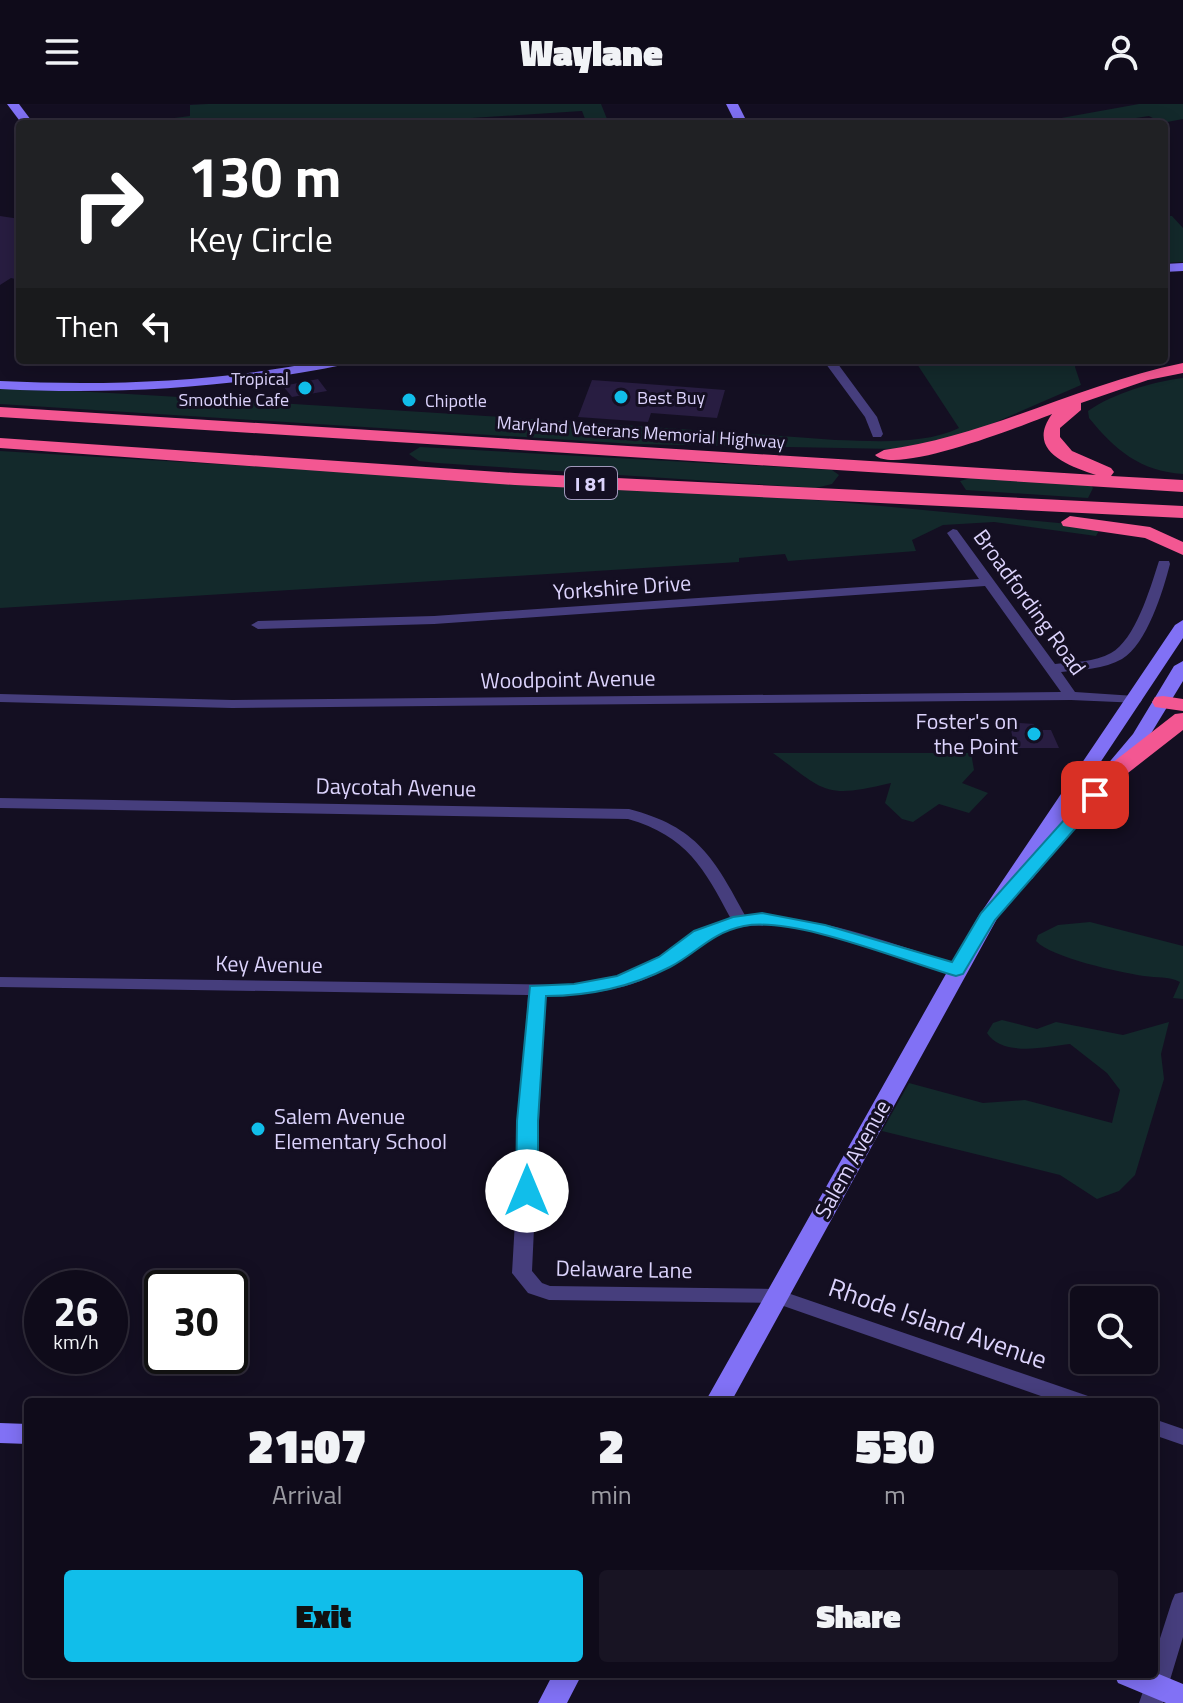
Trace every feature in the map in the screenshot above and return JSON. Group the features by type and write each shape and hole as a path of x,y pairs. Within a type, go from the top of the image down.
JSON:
{"highway":[{"path":"642,452 833,457 917,451 997,432 1109,384 1183,368"},
{"path":"1183,375 1136,384 1079,404 1056,418 1049,431 1051,439 1065,456 1093,469 1183,484"},
{"name":"Maryland Veterans Memorial Highway","path":"0,412 1183,484"},
{"name":"I 81","path":"0,443 456,476 1183,512"},
{"path":"777,492 1119,527 1150,533 1183,549"},
{"path":"1111,775 1183,719"}],"main road":[{"path":"4,385 160,387 234,380 324,364"},
{"name":"Salem Avenue","path":"720,1398 956,970 1036,840 1135,700 1183,625"},
{"name":"Salem Avenue","path":"988,917 1173,704 1183,666"},
{"path":"1135,700 1173,704"},
{"path":"0,1433 24,1434"},
{"path":"552,1703 566,1678"},
{"path":"1133,1678 1154,1694 1183,1697"}],"street":[{"path":"832,364 871,417 877,434"},
{"name":"Broadfording Road","path":"953,533 1071,696"},
{"path":"1050,669 1100,662 1125,651 1160,580 1164,564"},
{"name":"Yorkshire Drive","path":"258,625 434,620 988,582"},
{"name":"Woodpoint Avenue","path":"0,698 247,704 1071,696 1135,700"},
{"name":"Daycotah Avenue","path":"0,803 629,814 664,824 692,842 705,858 740,921"},
{"name":"Key Avenue","path":"0,982 574,990 622,981 666,962 700,935 740,921 782,920 956,970"},
{"name":"Delaware Lane","path":"537,990 522,1273 528,1283 549,1293 776,1296"},
{"name":"Rhode Island Avenue","path":"776,1296 1069,1398"},
{"path":"1158,1428 1183,1437"},
{"path":"1154,1694 1183,1601"}],"green space":[{"path":"601,104 607,120 585,120 582,111 441,120 159,120 190,116 190,105"},
{"path":"1139,104 1183,104 1183,119 1168,122 1149,116 1123,120 1050,120"},
{"path":"1168,216 1172,216 1183,228 1183,262 1168,263"},
{"path":"917,364 1076,364 1081,385 964,436 895,449 634,444 0,404 0,387 835,440 898,441 930,437 959,428"},
{"path":"1183,378 1183,474 1154,468 1130,457 1089,418 1088,411 1121,394 1146,385"},
{"path":"420,447 832,470 839,475 832,484 816,488 437,463 419,461 409,454"},
{"path":"0,451 829,501 1101,527 1096,536 994,522 943,525 912,540 916,551 788,561 785,554 739,558 739,562 0,608"},
{"path":"974,477 1091,485 1093,488 1088,498 966,490 960,481"},
{"path":"773,753 971,753 974,770 962,783 988,793 969,813 939,804 913,822 902,819 885,803 891,783 852,791 827,789"},
{"path":"1090,922 1183,946 1183,999 1173,998 1180,982 1176,980 1087,963 1056,953 1036,941 1038,935 1058,925"},
{"path":"1002,1020 1037,1029 1056,1022 1123,1035 1169,1022 1161,1054 1164,1079 1135,1175 1119,1191 1097,1199 1060,1175 882,1131 909,1083 983,1103 1025,1100 1112,1123 1120,1090 1107,1073 1070,1044 1025,1049 1003,1045 987,1033 993,1023"}],"building":[{"path":"0,216 16,218 16,279 11,278 0,285"},
{"path":"318,379 327,391 292,397 283,386"},
{"path":"592,380 725,390 717,418 651,413 648,422 578,417"},
{"name":"Foster's on the Point","path":"1034,724 1035,730 1051,730 1059,748 1015,748 1010,726"}],"place":[{"name":"Tropical Smoothie Cafe","path":"305,388"},
{"name":"Best Buy","path":"621,397"},
{"name":"Chipotle","path":"409,400"},
{"name":"Foster's on the Point","path":"1034,734"},
{"name":"Salem Avenue Elementary School","path":"258,1129"}],"route":[{"path":"527,1191 528,1121 537,990 574,990 622,981 666,962 700,935 740,921 762,918 819,929 956,970 988,917 1095,795"}]}
